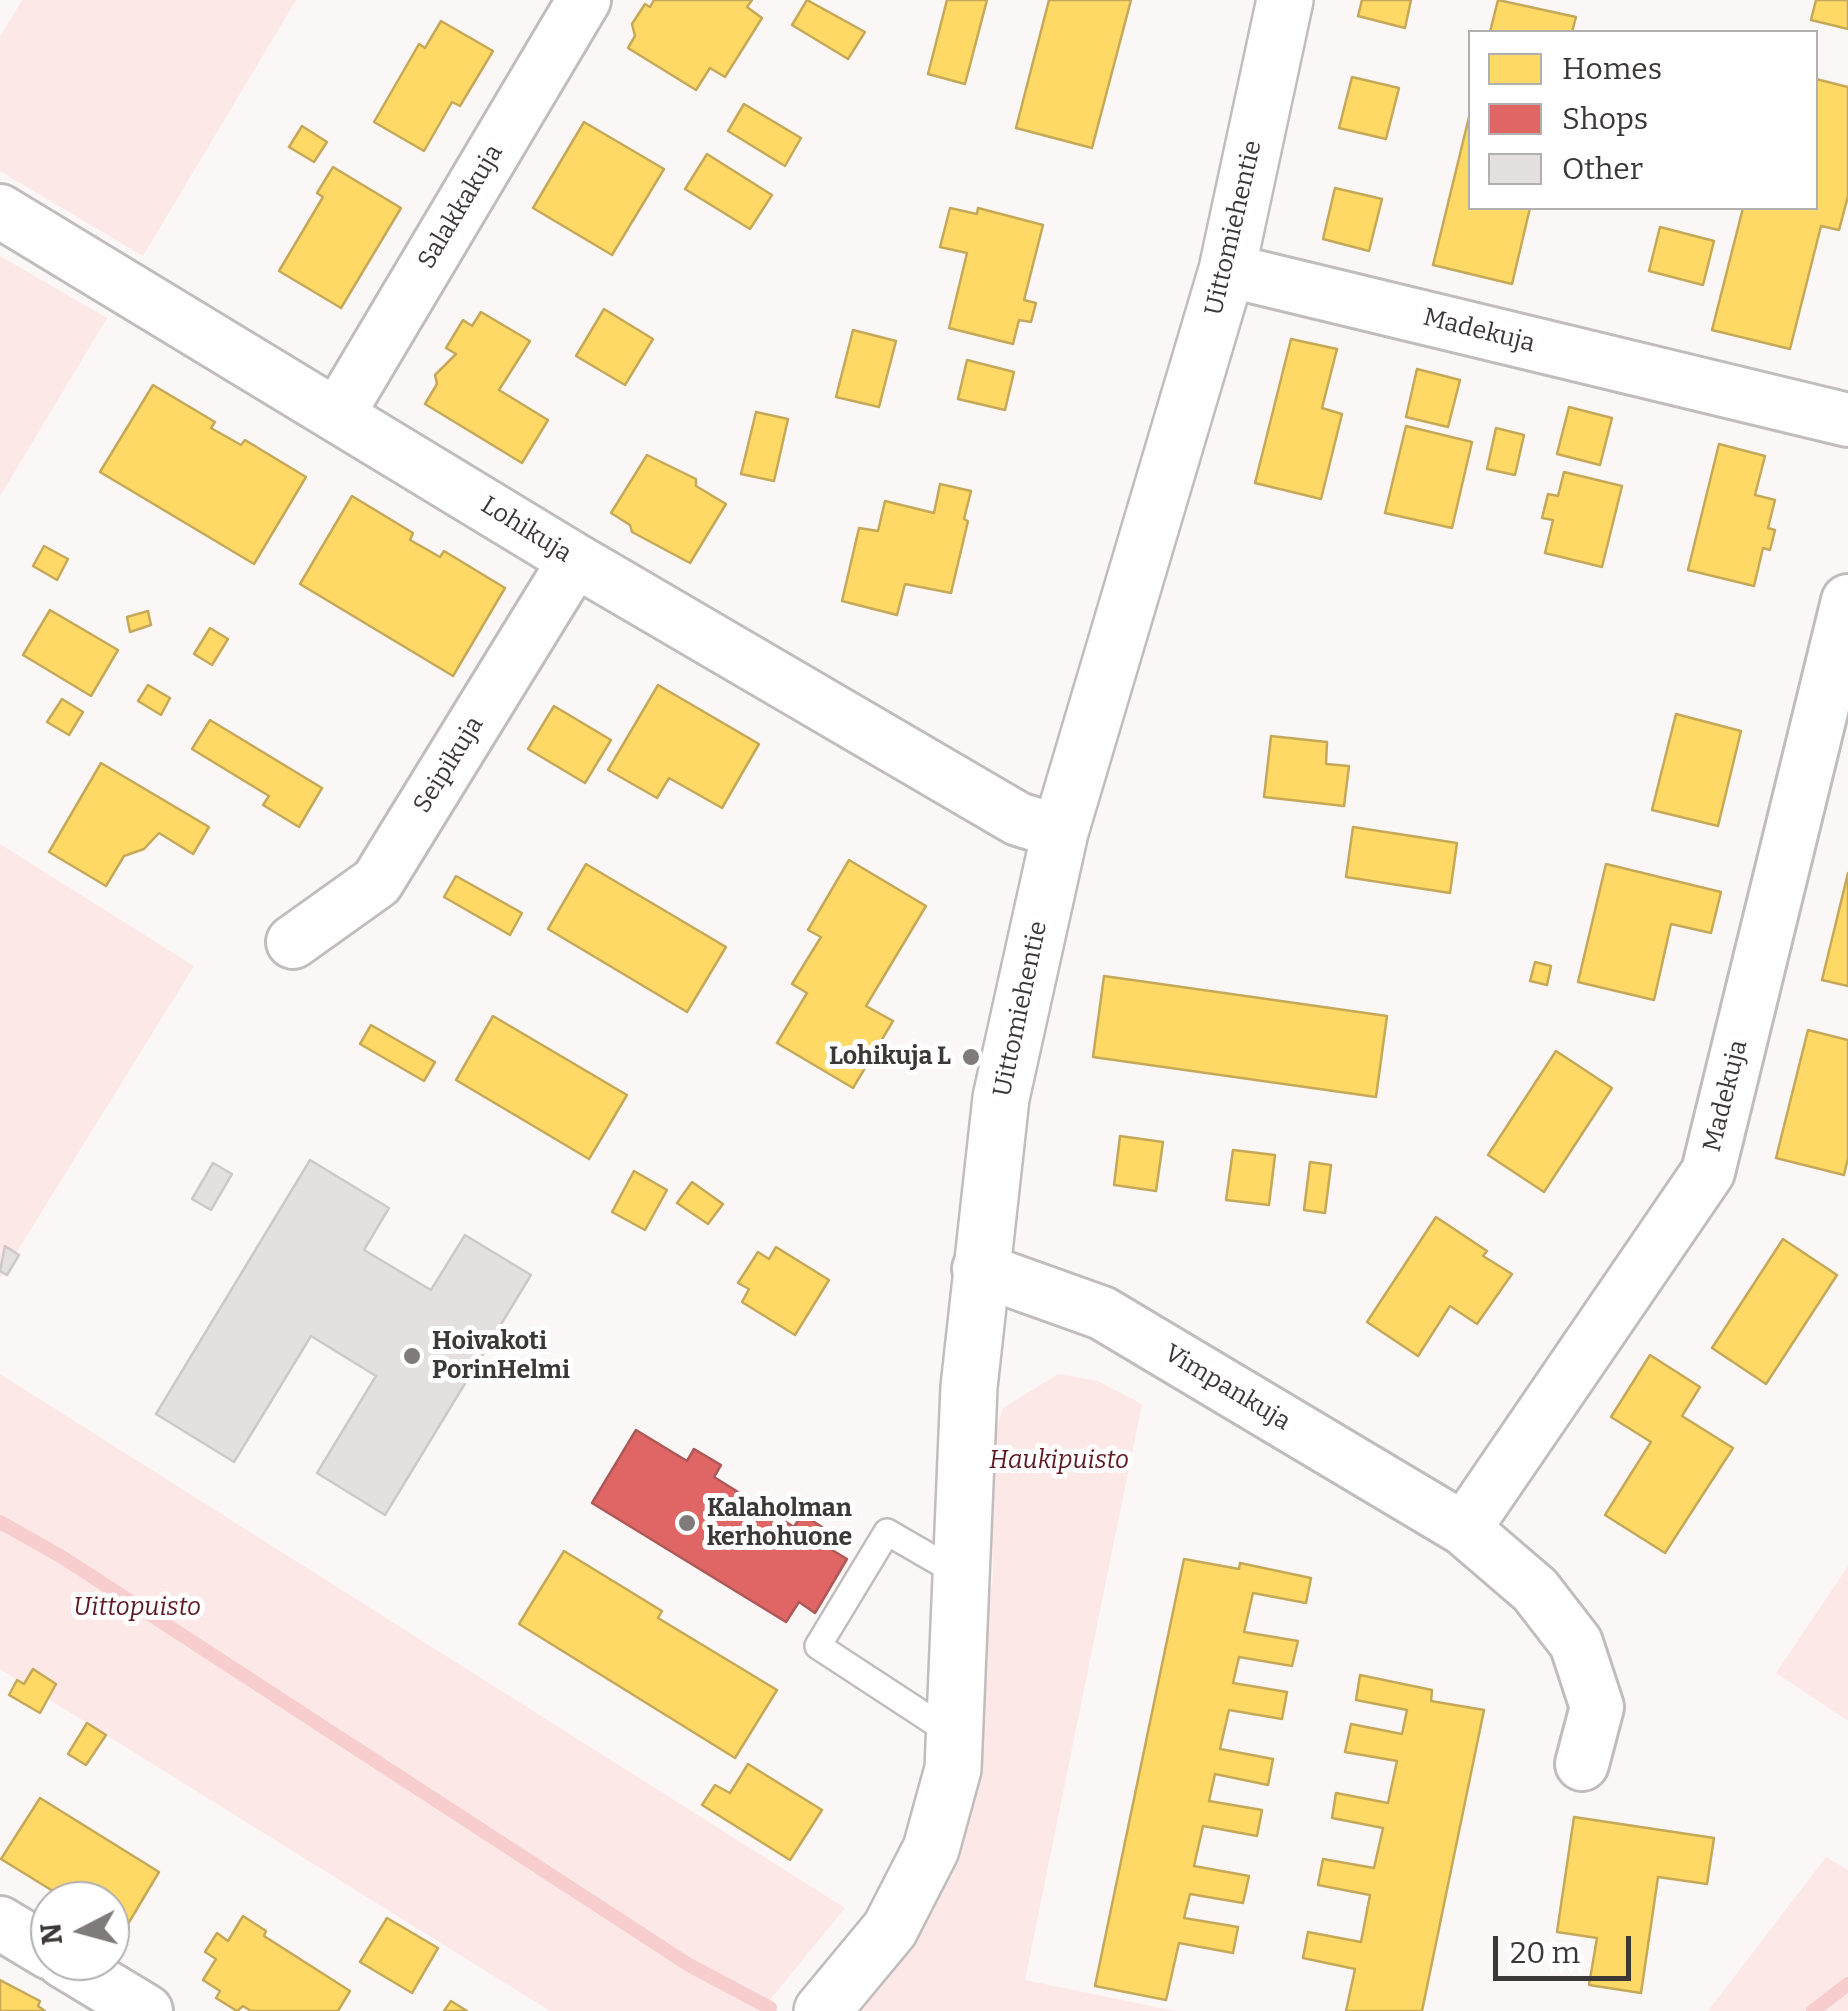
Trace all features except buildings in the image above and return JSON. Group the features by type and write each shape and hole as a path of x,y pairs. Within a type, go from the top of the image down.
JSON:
{"street":[{"name":"Salakkakuja","path":"338,414 584,0"},
{"name":"Uittomiehentie","path":"822,2011 890,1930 931,1849 953,1768 969,1387 979,1268 1001,1098 1060,832 1227,270 1285,0"},
{"name":"Lohikuja","path":"0,211 575,560 1018,819 1060,832"},
{"name":"Madekuja","path":"1227,270 1848,420"},
{"name":"Seipikuja","path":"293,942 378,882 575,560"},
{"name":"Madekuja","path":"1464,1529 1708,1172 1848,600"},
{"name":"Vimpankuja","path":"979,1268 1102,1313 1464,1529 1535,1590 1576,1643 1598,1707 1582,1764"},
{"path":"0,1924 30,1942"},
{"path":"96,1981 146,2011"}],"lane":[{"path":"954,1735 818,1646 886,1532 963,1576"}],"green space":[{"path":"22,0 296,0 143,256 0,171 0,37"},
{"path":"0,256 107,318 0,496"},
{"path":"0,844 194,966 0,1279"},
{"name":"Uittopuisto","path":"0,1374 845,1908 761,2011 550,2011 0,1669"},
{"name":"Haukipuisto","path":"1058,1374 1098,1381 1142,1404 1025,1980 1175,2011 858,2011 926,1910 969,1783 993,1573 989,1451 1003,1408"},
{"path":"1848,1566 1848,1721 1776,1673"},
{"path":"1826,1857 1848,1870 1848,2011 1708,2011"}],"waterway":[{"path":"0,1522 62,1557 689,1965 770,2008"},
{"path":"1813,2011 1848,1984"}],"place":[{"name":"Lohikuja L","path":"971,1057"},
{"name":"Hoivakoti PorinHelmi","path":"412,1356"},
{"name":"Kalaholman kerhohuone","path":"687,1523"}]}
